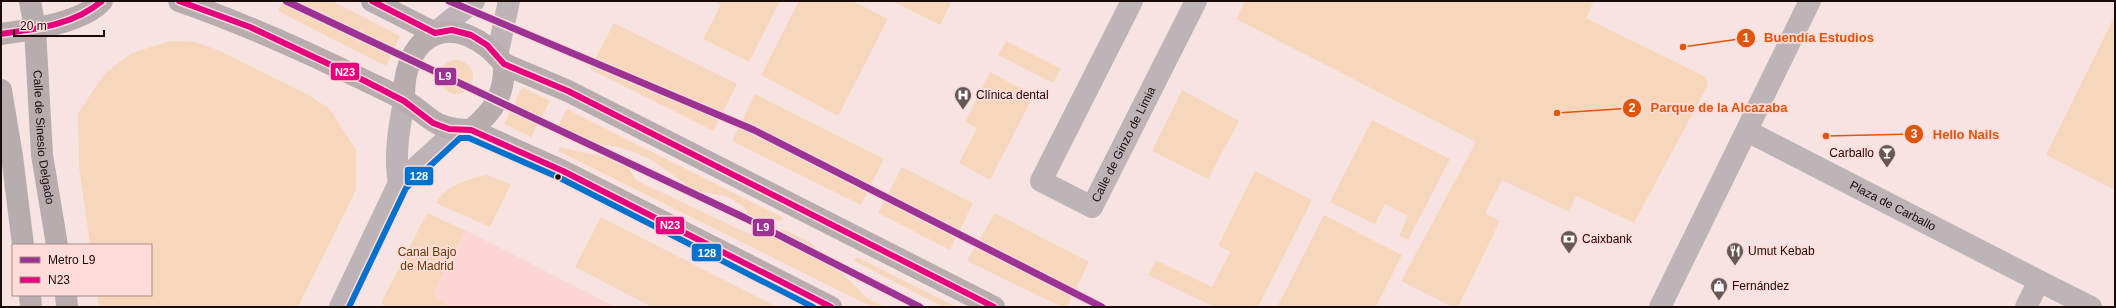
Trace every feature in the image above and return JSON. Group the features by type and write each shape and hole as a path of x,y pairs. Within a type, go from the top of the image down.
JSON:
{"main road":[{"name":"Calle de Sinesio Delgado","path":"30,1 35,29 42,155 58,244"},
{"path":"1,34 35,29 70,20 102,1"},
{"path":"179,1 250,27 404,101 433,123 464,130 563,171 831,307"},
{"path":"372,1 435,33"},
{"path":"404,101 404,83 407,69 422,43 435,33 452,30 471,35 487,45 501,60 568,91 994,307"},
{"path":"464,130 485,119 497,103 505,81 501,60"},
{"path":"1,90 12,156 23,244"},
{"path":"30,296 31,307"},
{"path":"66,296 67,307"}],"street":[{"path":"435,33 474,1"},
{"path":"501,60 510,1"},
{"name":"Calle de Ginzo de Limia","path":"1132,1 1041,181 1092,207 1196,1"},
{"path":"1660,307 1810,1"},
{"path":"399,184 396,166 398,136 404,101"},
{"path":"340,307 399,184 464,130"},
{"name":"Plaza de Carballo","path":"1747,131 2091,307"},
{"path":"2026,307 2039,281"}],"shaded area":[{"path":"465,230 616,307 448,307 433,293"}],"green space":[{"path":"283,1 332,1 400,36 386,66 278,11"},
{"path":"714,1 780,1 749,62 703,39 721,5"},
{"path":"799,1 853,1 888,19 838,116 761,75"},
{"path":"892,1 952,1 940,25"},
{"path":"1245,1 1594,1 1586,18 1706,77 1708,85 1634,223 1576,196 1569,212 1502,180 1485,213 1500,221 1458,307 1453,307 1401,281 1476,142 1236,19"},
{"path":"2115,15 2115,190 2046,155"},
{"path":"614,23 737,84 713,131 590,69"},
{"path":"170,41 195,42 218,50 307,94 330,109 356,150 356,190 298,307 99,307 97,296 152,296 152,244 90,244 79,167 78,113 105,73 132,53"},
{"path":"1006,41 1061,69 1053,83 998,55"},
{"path":"456,60 468,65 473,77 468,89 456,94 444,89 439,77 444,65"},
{"path":"990,72 1034,95 990,180 959,163 977,128 965,122"},
{"path":"522,87 550,101 531,137 504,124"},
{"path":"1182,90 1239,121 1208,179 1152,151"},
{"path":"755,94 884,159 861,205 732,141"},
{"path":"567,109 782,217 782,220 753,223 744,207 726,196 696,191 650,159 620,147 566,140 554,133"},
{"path":"1372,120 1450,159 1408,240 1399,236 1408,216 1385,204 1375,224 1330,202"},
{"path":"560,147 625,162 636,180 749,234 785,230 811,243 867,298 885,307 872,307 558,151"},
{"path":"902,167 973,203 950,250 878,213"},
{"path":"1255,171 1312,200 1258,307 1214,307 1148,275 1156,260 1212,287 1230,252 1218,246"},
{"path":"487,175 511,184 490,227 436,203 445,192 452,187 473,178"},
{"name":"Canal Bajo de Madrid","path":"427,213 465,230 433,293 448,307 385,307 381,303"},
{"path":"995,213 1089,262 1067,307 1062,307 967,261"},
{"path":"1324,215 1402,255 1376,307 1277,307"},
{"path":"601,217 777,307 652,307 575,267"},
{"path":"857,257 957,307 943,307 854,261"}],"metro line":[{"name":"L9","path":"286,1 745,218 920,307"},
{"name":"L9","path":"449,1 754,130 1102,307"}],"transit line":[{"name":"N23","path":"1,34 41,28 67,21 79,16 102,1"},
{"name":"N23","path":"179,1 250,27 365,81 404,101 433,123 449,129 471,130 563,171 831,307"},
{"name":"N23","path":"372,1 435,33 452,30 471,35 487,45 504,64 568,91 994,307"},
{"name":"128","path":"349,307 406,188 460,138 469,138 560,178 813,307"}],"place":[{"name":"Buendía Estudios","path":"1683,47"},
{"name":"Clínica dental","path":"963,110"},
{"name":"Parque de la Alcazaba","path":"1557,113"},
{"name":"Hello Nails","path":"1826,136"},
{"name":"Carballo","path":"1887,168"},
{"name":"Caixbank","path":"1569,254"},
{"name":"Umut Kebab","path":"1735,266"},
{"name":"Fernández","path":"1719,301"}]}
